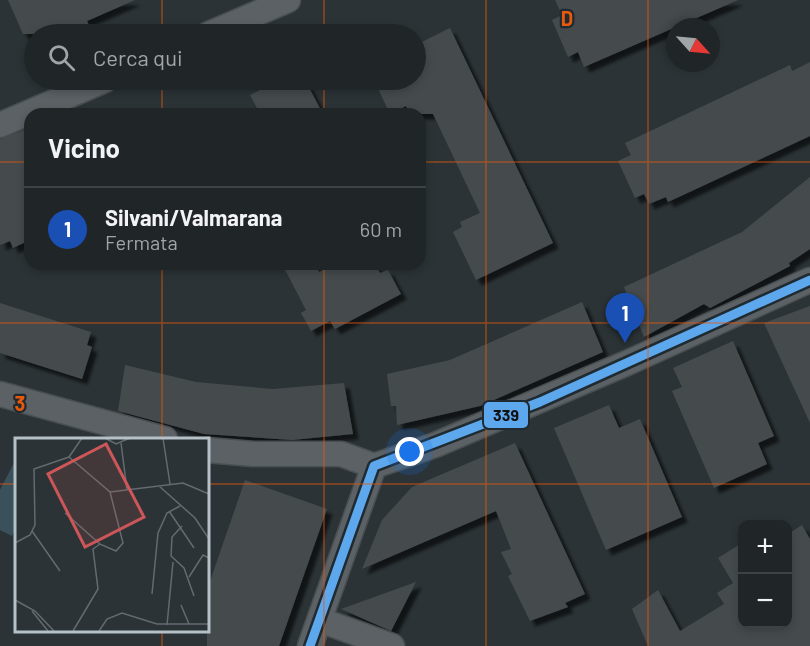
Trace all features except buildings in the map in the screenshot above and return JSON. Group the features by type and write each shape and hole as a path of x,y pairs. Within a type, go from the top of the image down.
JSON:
{"street":[{"path":"232,24 288,0"},
{"path":"40,108 82,90"},
{"path":"0,125 24,115"},
{"path":"208,450 253,454 341,454 374,466 435,445 627,363 810,280"},
{"path":"0,394 161,438"},
{"path":"310,646 374,466"},
{"path":"320,620 392,646"}],"water":[{"path":"15,461 15,529 12,536 0,530 0,490"}],"transit line":[{"name":"339","path":"310,646 374,466 540,402 810,280"}],"place":[{"name":"Silvani/Valmarana","path":"625,343"}]}
